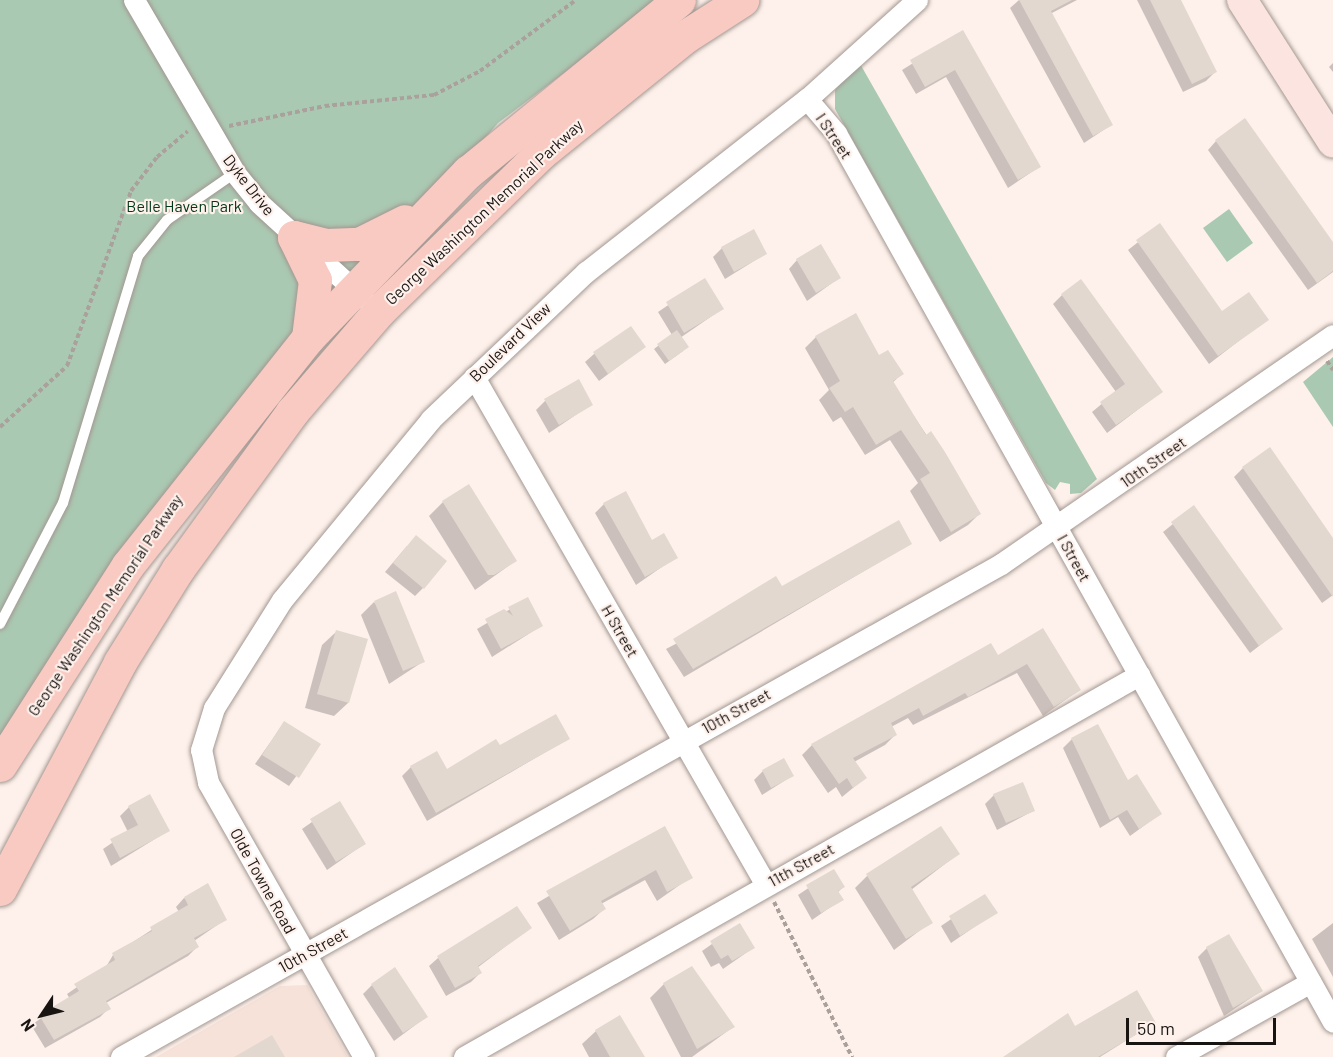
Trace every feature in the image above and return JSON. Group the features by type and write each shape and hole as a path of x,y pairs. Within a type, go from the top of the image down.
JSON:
{"main road":[{"name":"George Washington Memorial Parkway","path":"0,765 128,565 308,338 447,193 524,122 679,0"},
{"name":"George Washington Memorial Parkway","path":"0,889 82,729 178,568 292,412 378,312 549,147 686,36 742,0"},
{"path":"1242,0 1333,143"},
{"path":"294,237 326,245 359,244 447,193"},
{"path":"294,237 315,280 308,338"}],"street":[{"name":"Dyke Drive","path":"134,0 235,173 294,237 378,312"},
{"name":"Boulevard View","path":"202,765 203,736 214,708 282,600 381,475 474,376 585,272 807,99 917,0"},
{"name":"I Street","path":"807,99 836,133 1333,1022"},
{"name":"10th Street","path":"121,1057 1001,564 1333,335"},
{"name":"H Street","path":"474,376 766,885"},
{"name":"11th Street","path":"464,1057 1139,675"},
{"name":"Olde Towne Road","path":"202,765 305,955 364,1057"},
{"path":"1176,1057 1311,982"}],"lane":[{"path":"0,624 63,503 138,256 167,220 235,173"}],"path":[{"path":"563,9 576,0"},
{"path":"766,885 839,1036 852,1057"}],"shaded area":[{"path":"307,985 348,1057 156,1057 280,986"}],"green space":[{"name":"Belle Haven Park","path":"0,0 660,0 498,123 354,289 128,565 0,770"},
{"path":"859,62 1097,479 1081,493 1070,494 1070,484 1060,482 1055,490 1046,483 835,109 835,90"},
{"path":"1229,209 1253,243 1227,262 1203,228"},
{"path":"1333,357 1333,427 1303,382"}],"building":[{"path":"1019,0 1072,0 1051,11 1113,125 1093,136"},
{"path":"1150,0 1181,0 1217,72 1192,84"},
{"path":"963,30 1041,167 1018,180 955,70 925,87 910,60"},
{"path":"1245,118 1333,242 1333,271 1317,283 1215,140"},
{"path":"1160,223 1222,311 1249,292 1269,320 1218,356 1136,240"},
{"path":"754,229 767,254 734,272 721,247"},
{"path":"821,244 841,278 816,293 796,259"},
{"path":"705,278 724,309 684,333 666,302"},
{"path":"1081,279 1163,392 1116,425 1100,402 1125,384 1061,294"},
{"path":"856,313 879,355 888,350 904,374 893,381 926,435 931,431 945,452 981,514 951,532 920,479 930,473 901,430 876,445 853,407 845,412 829,388 840,381 815,336"},
{"path":"631,326 646,347 608,374 593,352"},
{"path":"677,330 689,347 669,361 657,344"},
{"path":"579,379 593,405 559,425 544,399"},
{"path":"1270,447 1333,538 1333,597 1242,467"},
{"path":"469,484 517,561 494,575 488,575 442,501"},
{"path":"626,491 652,540 664,533 678,558 645,577 603,503"},
{"path":"1194,505 1283,629 1259,646 1171,522"},
{"path":"899,520 912,544 693,669 673,639 776,576 782,586"},
{"path":"416,535 447,561 424,589 393,563"},
{"path":"396,591 425,662 403,671 374,601"},
{"path":"528,597 543,626 501,649 485,619 504,609 513,616 508,607"},
{"path":"1043,628 1081,690 1054,707 1027,664 968,697 965,693 923,716 919,708 891,723 897,735 853,758 867,778 853,788 847,778 839,784 811,744 991,643 998,655"},
{"path":"336,630 368,639 349,703 317,694"},
{"path":"556,714 570,739 436,813 410,766 437,751 447,769 496,739 500,745"},
{"path":"284,721 321,744 299,778 262,755"},
{"path":"1098,724 1128,780 1137,774 1162,814 1139,829 1127,810 1110,820 1071,738"},
{"path":"784,758 794,776 771,788 762,770"},
{"path":"1023,782 1035,811 1006,823 993,794"},
{"path":"150,794 170,831 120,858 110,839 138,825 128,806"},
{"path":"340,801 366,844 336,862 310,819"},
{"path":"665,826 693,878 667,892 656,870 601,901 606,909 570,931 546,891"},
{"path":"941,826 960,854 911,887 933,923 906,939 866,874"},
{"path":"834,869 845,887 838,891 844,900 821,913 806,885"},
{"path":"208,883 227,920 194,938 199,947 106,1001 111,1009 54,1040 39,1015 79,991 74,984 115,960 112,953 152,931 150,927 188,905 184,897"},
{"path":"985,894 998,913 960,936 949,916"},
{"path":"517,906 532,928 478,966 482,973 455,988 437,956"},
{"path":"740,923 755,948 732,961 728,955 721,959 710,941"},
{"path":"1229,934 1263,991 1233,1008 1206,947"},
{"path":"692,966 735,1027 697,1049 663,983"},
{"path":"395,967 428,1017 403,1033 371,984"},
{"path":"1137,990 1156,1023 1098,1057 1003,1057 1068,1013 1075,1026"},
{"path":"620,1015 645,1057 610,1057 595,1030"},
{"path":"272,1035 285,1057 234,1057"}]}
